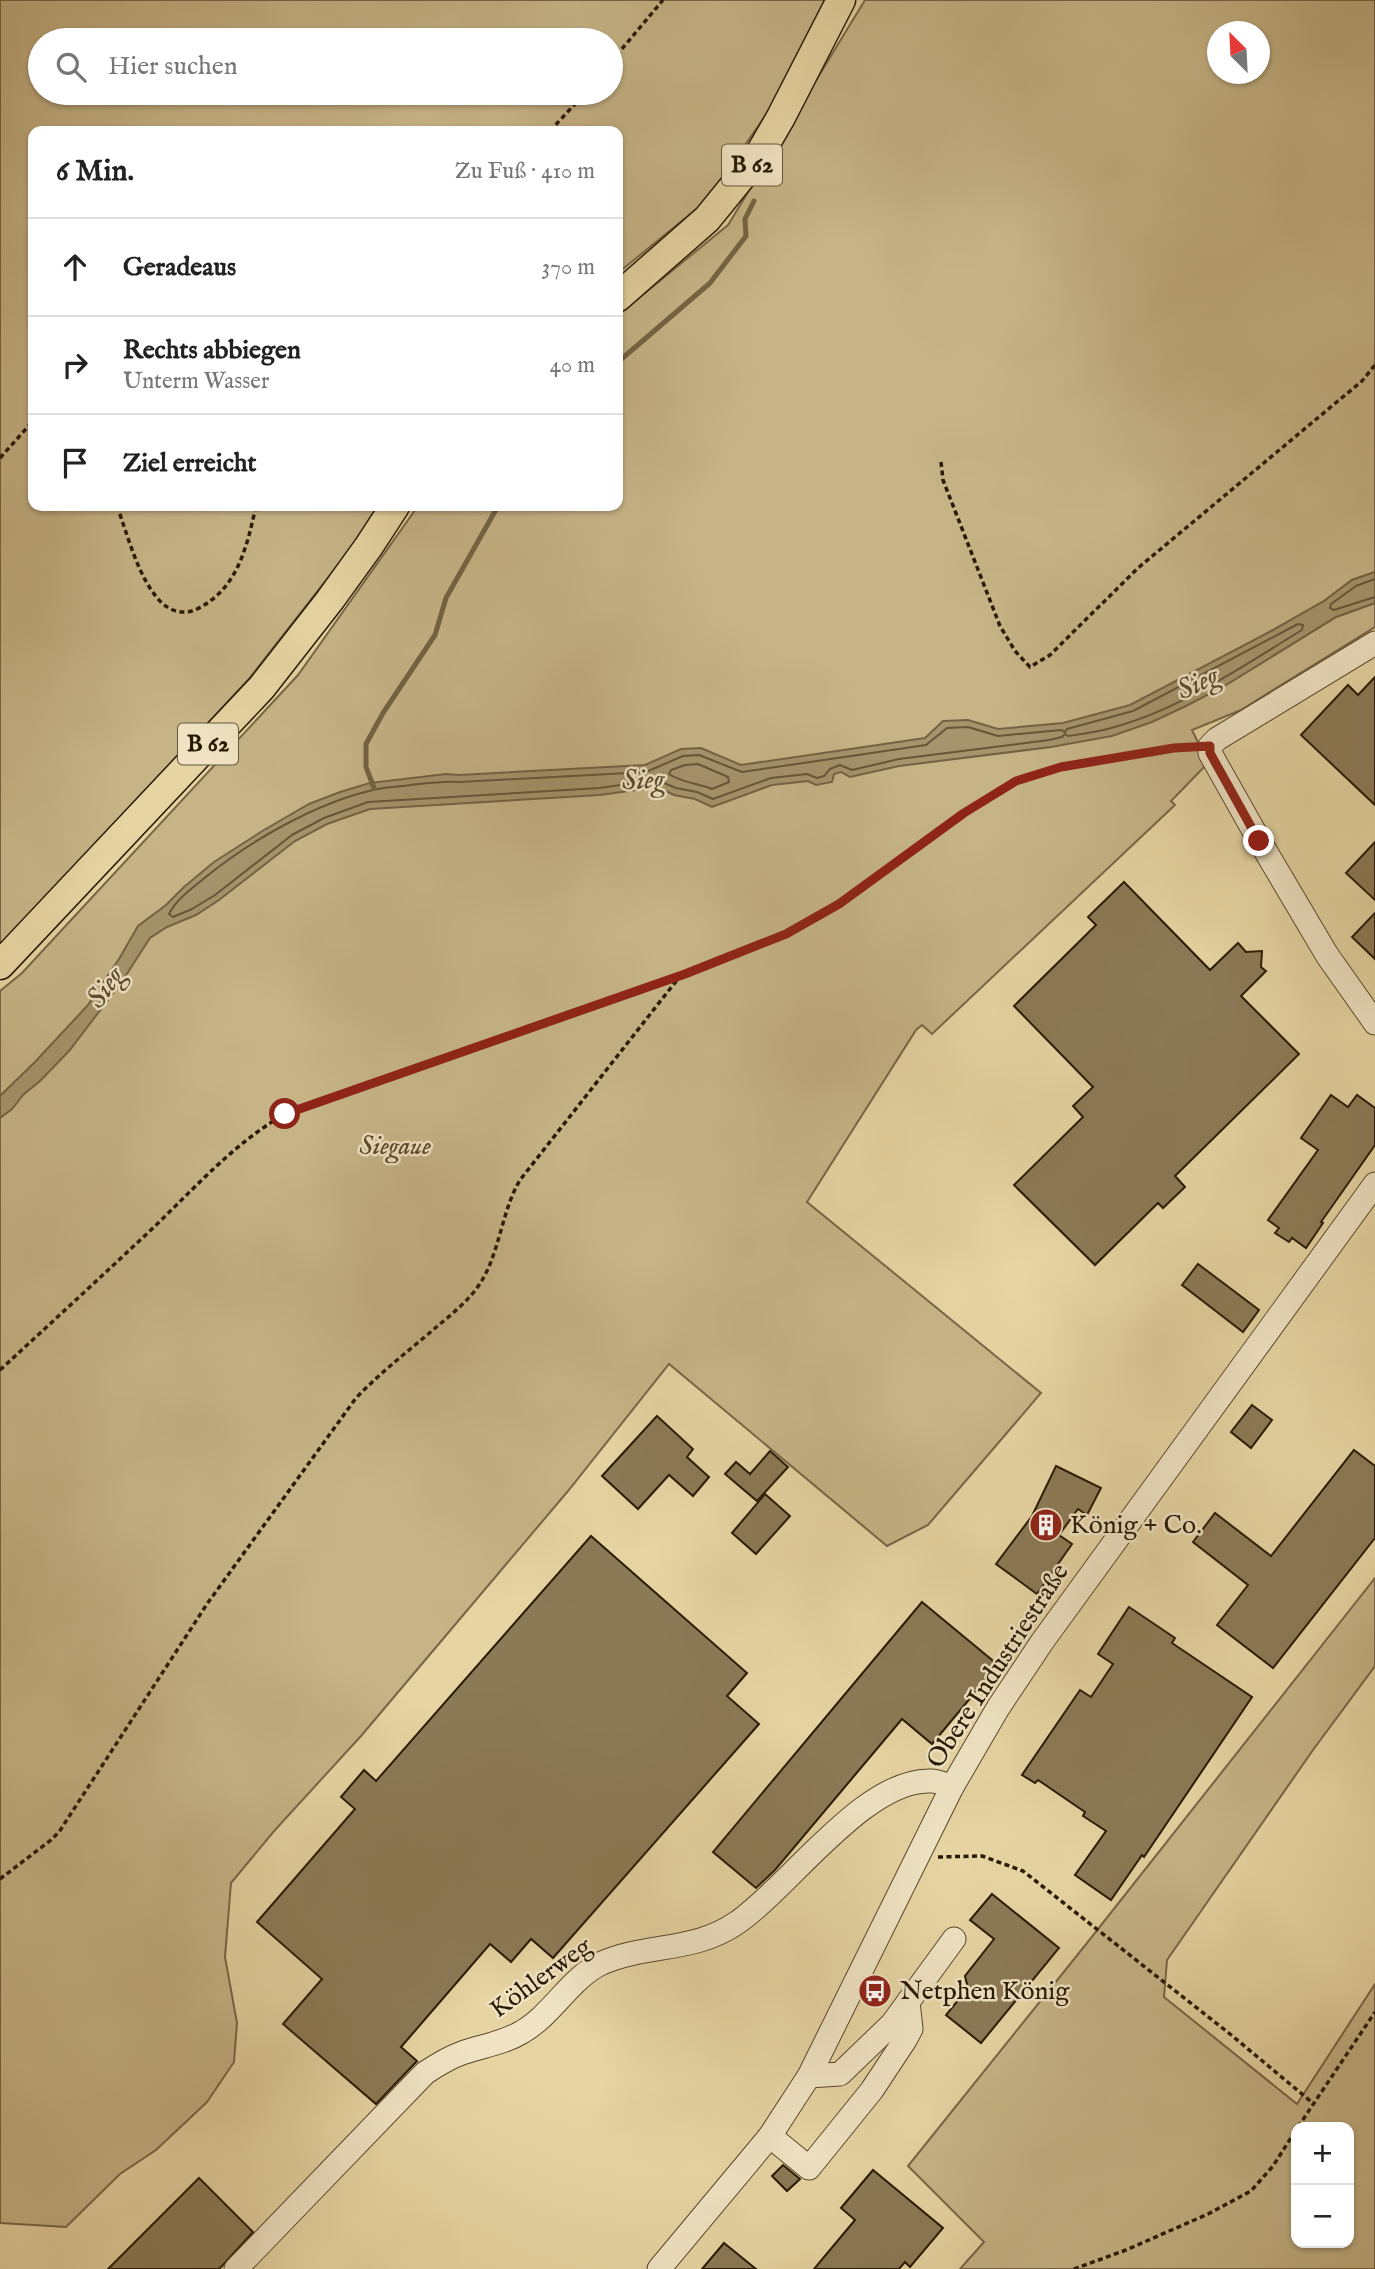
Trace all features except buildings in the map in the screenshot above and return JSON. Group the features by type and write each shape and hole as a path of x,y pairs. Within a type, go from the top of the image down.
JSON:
{"main road":[{"name":"B 62","path":"623,293 707,219 760,155 841,0"},
{"name":"B 62","path":"0,965 262,687 330,600 392,511"}],"street":[{"path":"1375,643 1217,739 1210,746 1210,753 1259,841 1327,955 1375,1023"},
{"name":"Obere Industriestraße","path":"659,2269 769,2136 809,2076 952,1787 998,1707 1042,1642 1375,1184"},
{"name":"Köhlerweg","path":"236,2269 425,2073 443,2060 507,2040 524,2031 582,1976 599,1965 636,1953 689,1945 714,1937 738,1922 870,1803 906,1784 933,1781 952,1787"},
{"path":"809,2076 841,2074 892,2024 954,1940"},
{"path":"769,2136 809,2168 872,2090 905,2040 911,2029 908,2002"}],"path":[{"path":"623,48 663,0"},
{"path":"555,126 574,105"},
{"path":"941,462 943,480 1000,626 1015,651 1030,667 1050,655 1138,568 1362,381 1375,365"},
{"path":"0,458 28,427"},
{"path":"119,511 133,551 155,595 164,605 176,612 190,613 216,598 230,582 248,539 255,511"},
{"path":"0,1370 240,1143 285,1114 685,974 786,934 839,904 964,813 1016,781 1061,767 1174,748 1210,746"},
{"path":"0,1879 59,1832 207,1604 356,1398 474,1292 488,1266 512,1193 520,1180 677,980 685,974"},
{"path":"919,1857 982,1856 1023,1871 1230,2034 1314,2104"},
{"path":"1302,2122 1375,2012"},
{"path":"1074,2269 1196,2220 1251,2191 1273,2166 1291,2138"}],"green space":[{"path":"0,0 828,0 773,105 705,202 623,269 623,126 28,126 28,511 380,511 248,680 0,944"},
{"name":"Siegaue","path":"865,0 1375,0 1375,572 1352,580 1324,601 1169,686 1181,708 1226,685 1336,617 1375,603 1375,627 1241,710 1192,730 1208,763 1171,801 1175,805 932,1034 922,1025 916,1030 807,1202 1041,1393 928,1525 887,1546 669,1364 568,1491 361,1736 275,1830 231,1883 225,1957 237,2023 234,2062 207,2102 156,2150 120,2174 66,2227 0,2223 0,991 22,973 298,675 414,511 623,511 623,311 728,225"},
{"path":"1375,1578 1375,1666 1167,1960 1164,1997 1297,2104 1375,1984 1375,2269 960,2269 984,2242 908,2166"}],"water":[{"name":"Sieg","path":"1375,572 1375,603 1336,617 1226,685 1188,705 1152,722 1112,736 1051,747 899,766 850,777 841,772 834,774 832,782 816,785 808,781 772,785 712,807 658,787 600,795 370,809 327,824 295,841 196,915 167,927 150,938 121,983 69,1051 0,1118 0,1096 88,1005 138,926 214,862 309,804 370,783 446,774 645,765 681,749 701,748 741,765 925,738 943,721 968,720 998,729 1063,723 1130,705 1273,630 1324,601 1352,580"}],"waterway":[{"path":"623,358 710,283 746,236 745,219 754,201"},
{"path":"374,788 366,767 366,744 383,713 435,635 446,598 495,511"}],"place":[{"name":"König + Co.","path":"1046,1525"},
{"name":"Netphen König","path":"875,1991"}],"route":[{"path":"285,1114 685,974 786,934 839,904 998,790 1038,772 1174,748 1210,746 1210,753 1259,841"}]}
